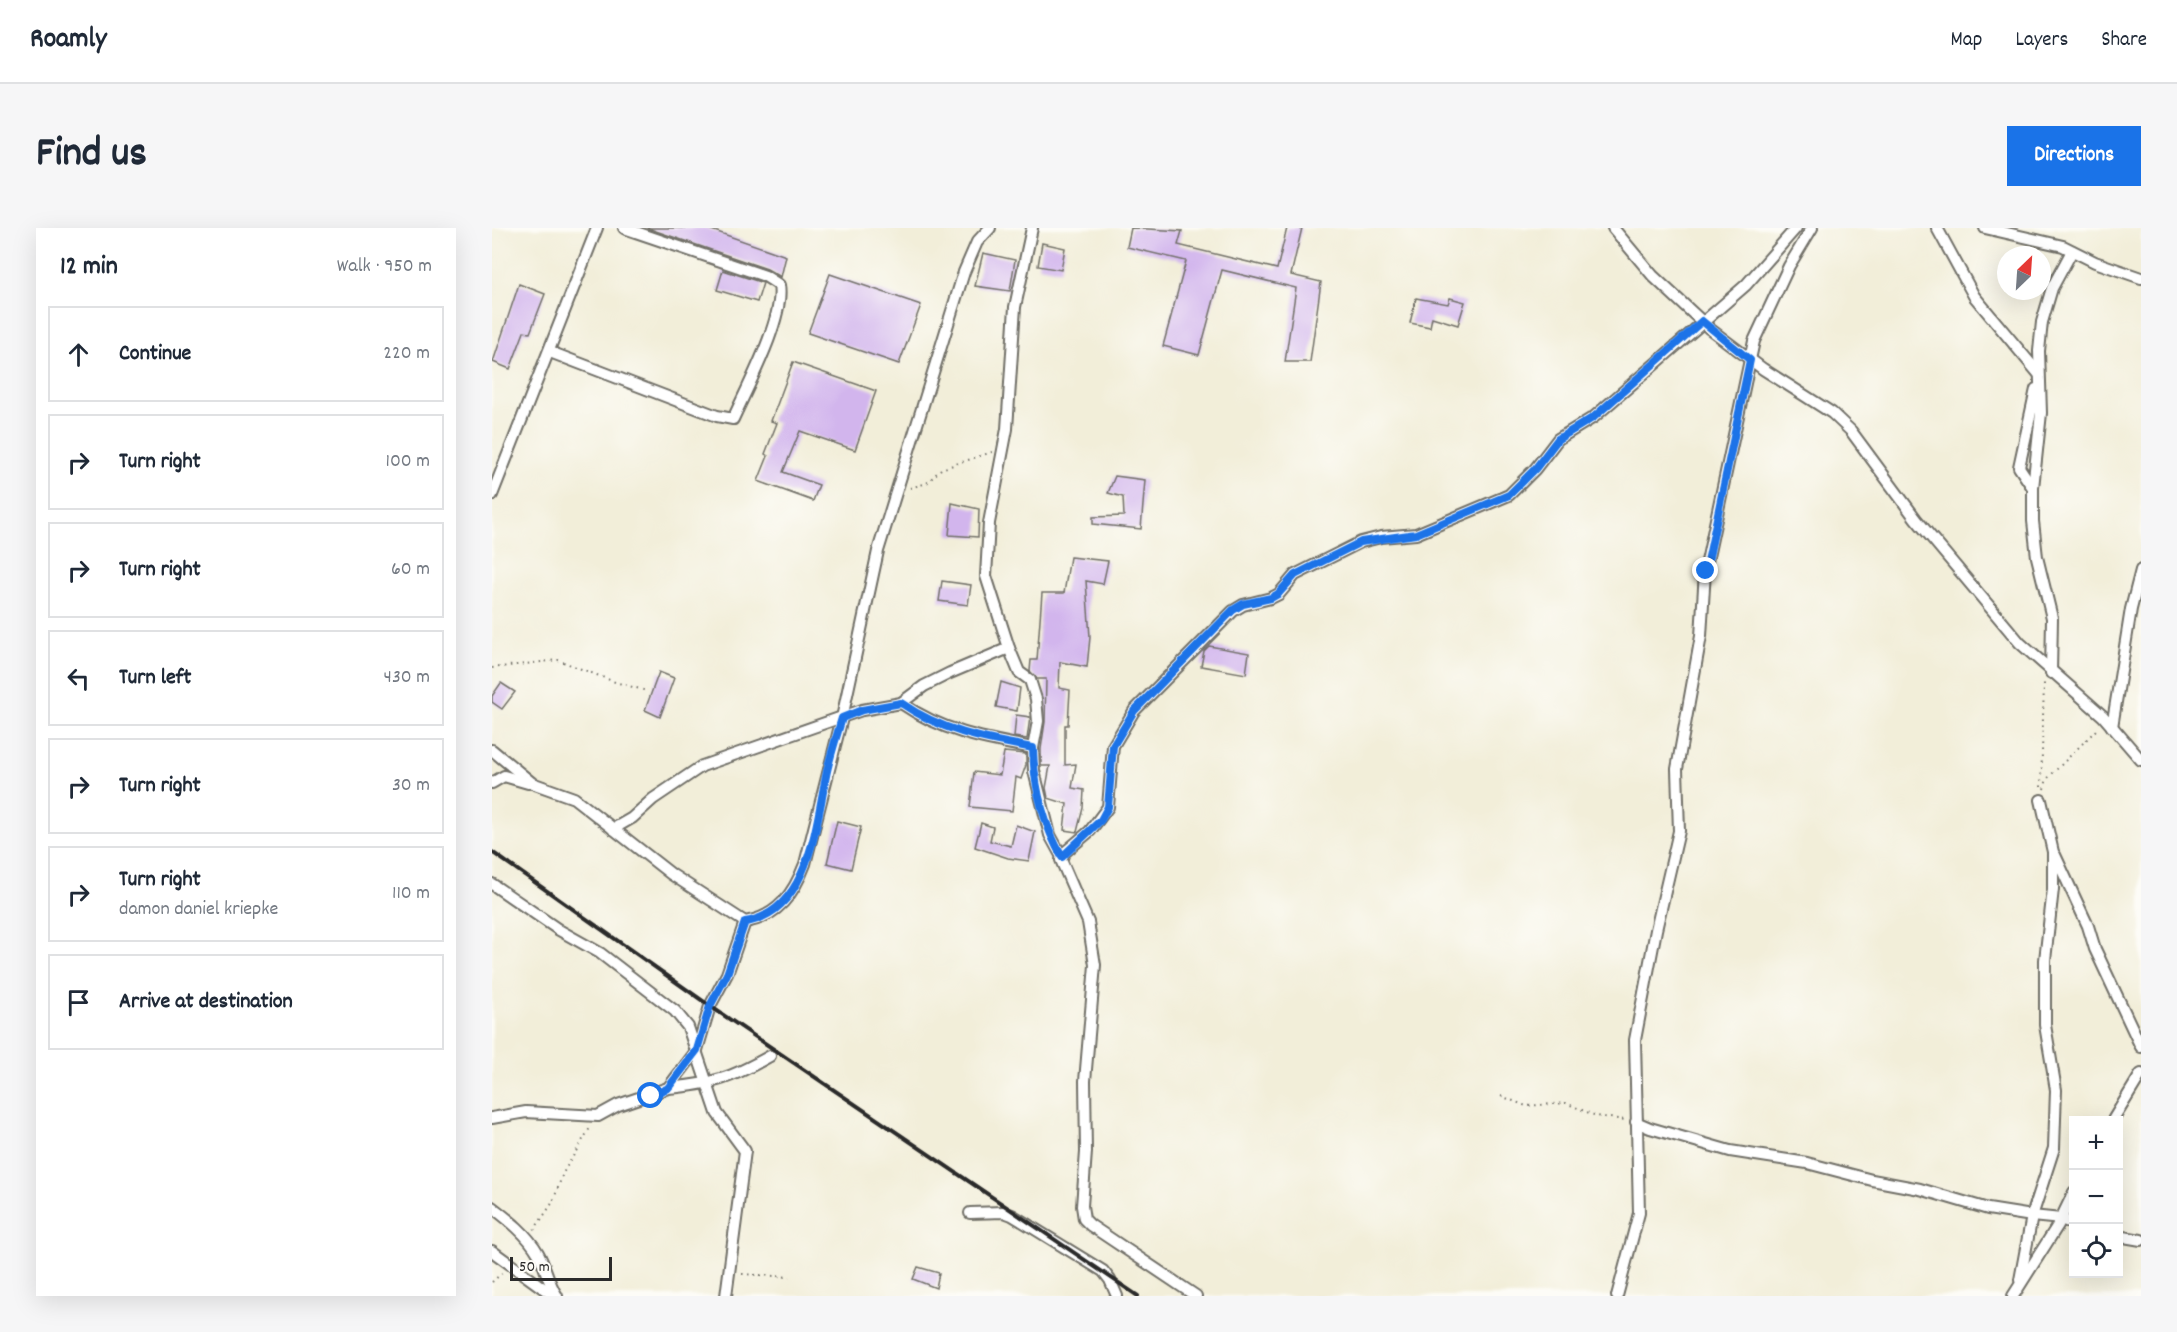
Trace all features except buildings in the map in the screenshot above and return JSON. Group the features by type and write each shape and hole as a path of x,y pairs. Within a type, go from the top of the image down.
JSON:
{"street":[{"path":"492,495 597,228"},
{"path":"550,352 717,416 733,419 782,298 779,285 765,276 624,228"},
{"path":"492,783 504,777 532,783 574,798 671,874 745,922 759,920 774,912 797,884 814,835 878,551 964,272 977,242 990,228"},
{"path":"1032,228 1015,307 1007,429 989,523 986,576 1009,648 1019,672 1030,680 1036,699 1038,721 1033,748 1034,771 1043,815 1088,922 1095,965 1085,1081 1086,1152 1082,1212 1090,1225 1196,1296"},
{"path":"1613,228 1653,276 1702,321 1750,360 1832,413 1851,431 1916,519 2020,643 2109,723 2141,760"},
{"path":"1062,857 1101,820 1108,807 1113,746 1134,711 1233,610 1243,604 1271,598 1278,594 1295,575 1361,542 1416,534 1509,495 1535,469 1558,439 1594,417 1746,285 1796,228"},
{"path":"1617,1296 1639,1213 1635,1040 1656,930 1679,831 1677,769 1701,636 1706,571 1754,341 1790,266 1812,228"},
{"path":"1937,228 1974,296 2040,371"},
{"path":"1985,228 2041,240 2141,278"},
{"path":"2051,673 2052,618 2037,557 2033,488 2041,413 2042,322 2052,288 2072,251"},
{"path":"2033,488 2019,467 2040,371"},
{"path":"2109,723 2131,609 2141,570"},
{"path":"613,829 632,818 653,799 702,766 862,710 901,703 942,677 1009,648"},
{"path":"901,703 926,720 951,730 1033,748"},
{"path":"492,750 532,783"},
{"path":"2041,800 2053,852 2141,1047"},
{"path":"2019,1285 2032,1216 2054,1148 2056,1090 2045,1025 2045,960 2053,889 2053,852"},
{"path":"492,884 559,930 600,953 646,986 675,1011 688,1027 709,1083 717,1113 745,1151 726,1296"},
{"path":"668,1088 697,1050 710,1006 727,974 745,922"},
{"path":"492,1118 526,1112 598,1116 618,1105 668,1088 709,1083 732,1077 770,1056"},
{"path":"2115,1116 2141,1074"},
{"path":"1636,1122 1731,1151 1807,1163 1920,1189 1988,1209 2061,1219 2069,1222"},
{"path":"2013,1296 2037,1261 2069,1201"},
{"path":"492,1207 528,1239 538,1253 555,1296"},
{"path":"970,1214 1004,1212 1025,1221 1103,1272 1110,1280 1117,1296"},
{"path":"2123,1237 2141,1240"},
{"path":"492,1251 555,1296"}],"path":[{"path":"896,492 927,483 941,469 1003,449"},
{"path":"492,668 558,660 615,682 647,691"},
{"path":"2041,800 2043,684 2051,673"},
{"path":"2041,800 2047,779 2109,723"},
{"path":"1501,1096 1526,1106 1566,1103 1596,1116 1636,1122"},
{"path":"528,1239 553,1202 563,1173 598,1116"},
{"path":"492,1282 509,1265"},
{"path":"730,1273 790,1277"}],"railway":[{"path":"492,852 710,1006 1138,1296"}],"route":[{"path":"651,1096 668,1088 697,1050 710,1006 727,974 745,922 759,920 774,912 797,884 814,835 828,768 842,718 862,710 901,703 926,720 951,730 1033,748 1034,771 1043,815 1050,835 1062,857 1101,820 1108,807 1110,765 1117,735 1134,711 1166,676 1233,610 1243,604 1271,598 1278,594 1295,575 1361,542 1371,538 1416,534 1509,495 1535,469 1558,439 1594,417 1702,321 1750,360 1706,571"}]}
